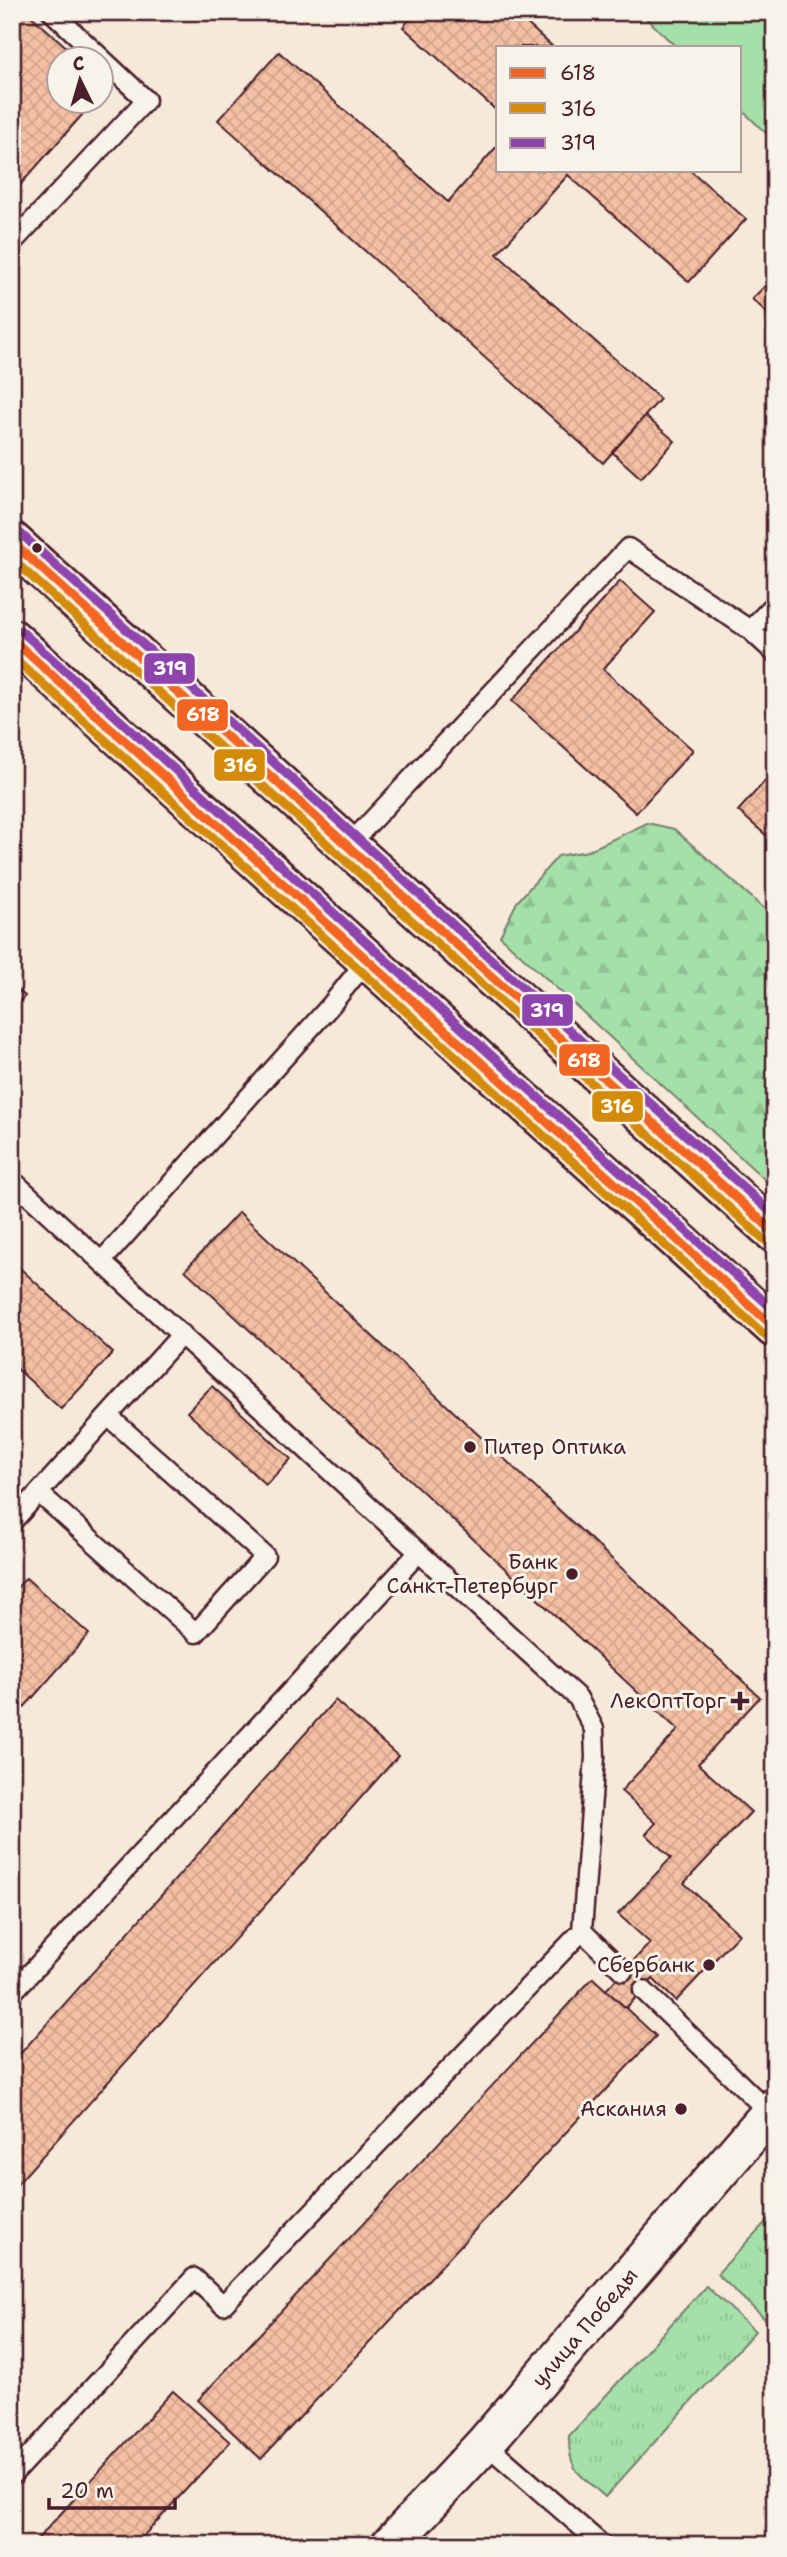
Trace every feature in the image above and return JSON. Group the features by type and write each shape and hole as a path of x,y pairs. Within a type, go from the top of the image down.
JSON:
{"main road":[{"path":"12,542 775,1233"},
{"path":"12,639 775,1328"}],"street":[{"name":"улица Победы","path":"390,2545 485,2443 772,2110"}],"lane":[{"path":"12,243 146,100 52,12"},
{"path":"348,846 628,548 750,630 775,653"},
{"path":"750,630 775,604"},
{"path":"102,1261 367,960"},
{"path":"12,1180 578,1698 594,1729 595,1757 582,1931 223,2305 194,2278 12,2475"},
{"path":"12,1522 181,1334"},
{"path":"38,1493 196,1633 265,1556 108,1416"},
{"path":"12,1993 419,1552"},
{"path":"582,1931 623,1971"},
{"path":"643,1990 772,2110"},
{"path":"485,2443 601,2545"}],"green space":[{"path":"640,12 775,12 775,142 742,110 742,46 675,46"},
{"path":"647,823 674,829 775,918 775,1189 500,936 517,902 558,856 588,851"},
{"path":"775,2212 775,2308 765,2319 717,2274"},
{"path":"706,2286 755,2331 605,2497 578,2472 571,2458 569,2436"}],"building":[{"path":"12,12 27,12 65,46 46,46 46,116 81,116 12,194"},
{"path":"416,12 514,12 552,46 496,46 496,110 403,27"},
{"path":"279,52 448,202 496,147 496,172 692,172 746,219 689,282 568,175 497,254 660,399 603,463 218,120"},
{"path":"775,276 775,320 752,299"},
{"path":"645,416 675,441 641,478 612,452"},
{"path":"620,581 655,612 603,669 693,750 636,813 512,701"},
{"path":"775,770 775,843 738,811"},
{"path":"12,985 25,996 12,1009"},
{"path":"239,1212 760,1697 698,1764 751,1812 684,1883 739,1934 676,2001 653,1979 626,2008 606,1990 650,1943 618,1914 671,1858 646,1834 656,1823 621,1791 678,1730 185,1270"},
{"path":"12,1261 113,1353 61,1409 12,1364"},
{"path":"212,1386 291,1459 266,1485 187,1412"},
{"path":"26,1578 89,1634 12,1721 12,1593"},
{"path":"335,1700 398,1756 13,2189 12,2063"},
{"path":"593,1978 656,2036 261,2459 198,2400"},
{"path":"173,2391 230,2442 135,2545 32,2545"}],"transit line":[{"name":"319","path":"20,533 775,1216"},
{"name":"618","path":"12,542 775,1233"},
{"name":"316","path":"12,559 767,1242"},
{"name":"319","path":"20,630 775,1311"},
{"name":"618","path":"12,639 775,1328"},
{"name":"316","path":"12,656 767,1337"}],"place":[{"name":"Питер Оптика","path":"470,1447"},
{"name":"Банк Санкт-Петербург","path":"572,1574"},
{"name":"ЛекОптТорг","path":"740,1701"},
{"name":"Сбербанк","path":"709,1965"},
{"name":"Аскания","path":"681,2109"}]}
